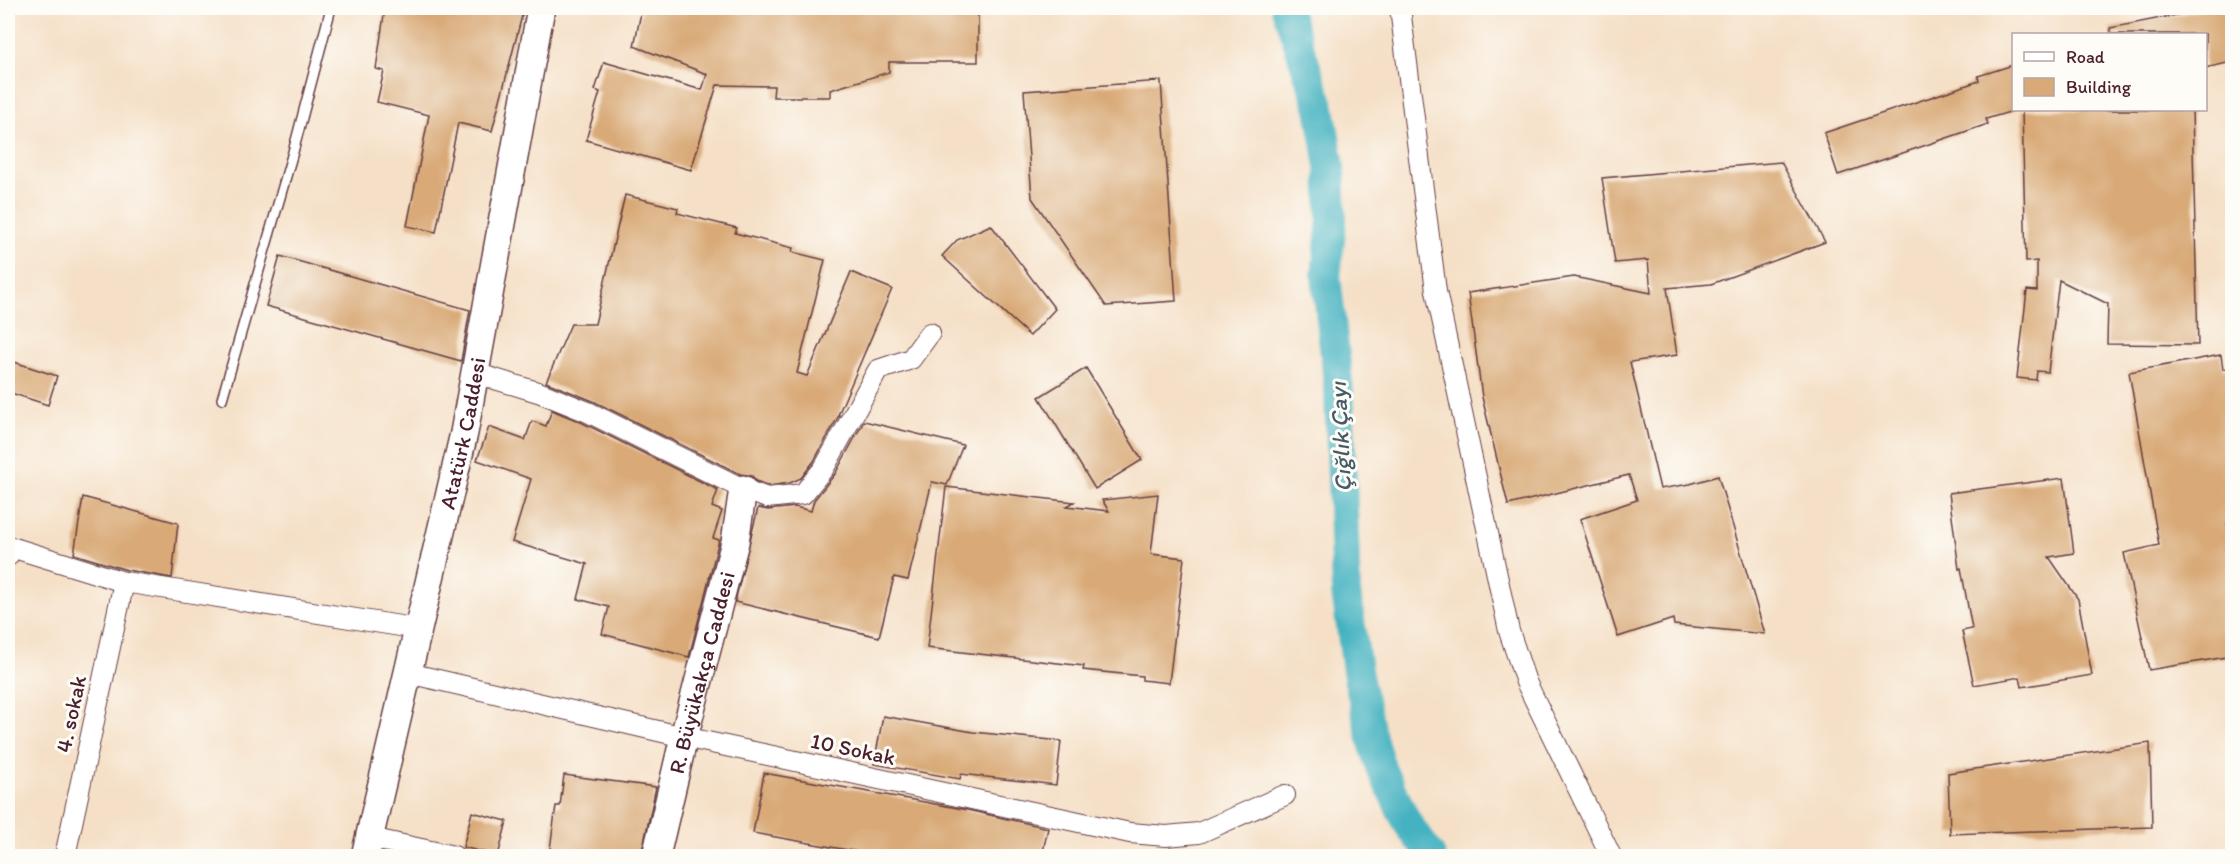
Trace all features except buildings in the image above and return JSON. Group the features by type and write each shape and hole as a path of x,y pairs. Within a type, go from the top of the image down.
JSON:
{"street":[{"name":"Atatürk Caddesi","path":"368,847 464,433 541,8"},
{"path":"1400,8 1436,291 1509,631 1526,682 1611,856"},
{"path":"475,374 541,393 588,412 743,489 767,498 803,494 824,468 878,370 911,359 930,333"},
{"name":"R. Büyükakça Caddesi","path":"656,856 735,542 743,489"},
{"path":"8,556 11,548 124,582 419,629"},
{"name":"4. sokak","path":"65,856 124,582"},
{"name":"10 Sokak","path":"408,673 684,738 1130,833 1166,836 1199,834 1285,795"},
{"path":"368,847 454,856"}],"lane":[{"path":"222,399 293,152 331,8"}],"waterway":[{"name":"Çığlık Çayı","path":"1286,8 1320,108 1330,166 1332,221 1326,276 1339,391 1346,592 1358,677 1374,746 1383,773 1408,824 1431,856"}]}
